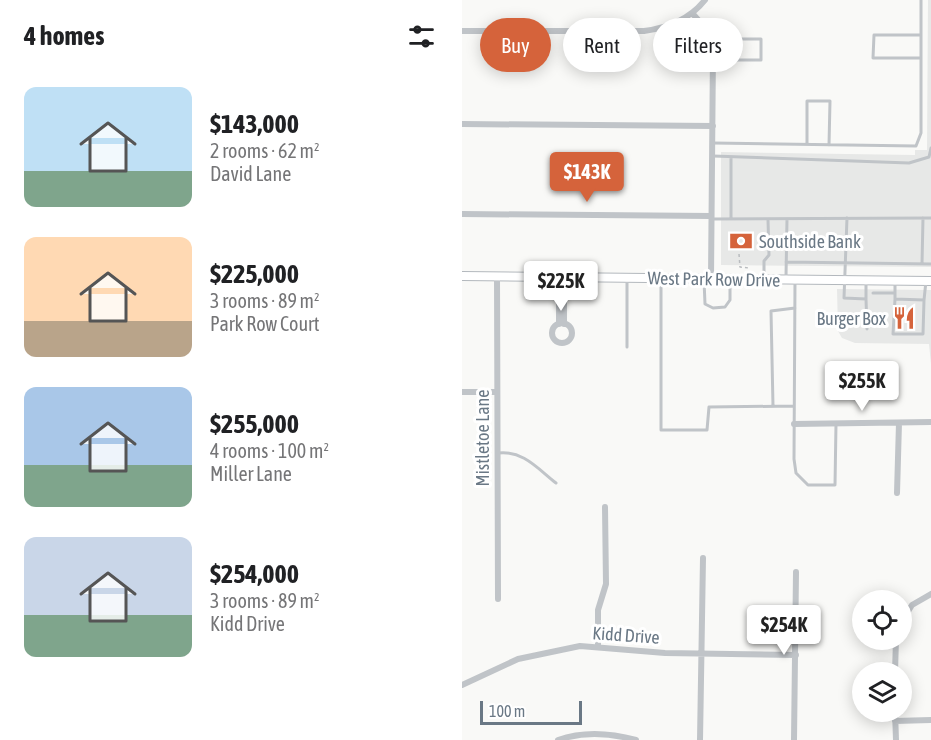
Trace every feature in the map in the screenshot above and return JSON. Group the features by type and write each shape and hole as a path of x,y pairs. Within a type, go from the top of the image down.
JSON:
{"main road":[{"name":"West Park Row Drive","path":"462,276 928,281"}],"street":[{"path":"462,31 644,31 664,28 692,13 705,0"},
{"path":"692,13 696,18"},
{"path":"707,278 711,217 714,72"},
{"path":"462,124 713,126"},
{"path":"462,214 711,217"},
{"name":"Mistletoe Lane","path":"497,276 498,599"},
{"path":"538,276 561,293"},
{"path":"561,324 561,293 575,277"},
{"path":"462,392 497,392"},
{"path":"794,424 931,422"},
{"path":"897,493 899,423"},
{"path":"598,647 597,617 606,584 605,507"},
{"path":"700,740 703,558"},
{"path":"794,740 796,572"},
{"path":"912,605 931,594"},
{"name":"Kidd Drive","path":"462,685 518,659 550,650 598,647 703,654 796,655"},
{"path":"912,721 931,720"},
{"path":"896,722 896,740"},
{"path":"558,740 573,735 598,734 636,740"}],"lane":[{"path":"713,143 916,146 921,133 921,0"},
{"path":"921,35 874,35 873,58 921,58"},
{"path":"743,39 761,39 761,60 743,60"},
{"path":"807,144 807,101 830,101 829,145"},
{"path":"713,156 909,163 929,157 931,148"},
{"path":"731,157 731,219"},
{"path":"711,217 731,219 931,218"},
{"path":"922,264 923,218"},
{"path":"764,279 764,261 769,255 768,219"},
{"path":"787,219 786,262 795,308 794,459 796,473 808,485 835,485 836,424"},
{"path":"847,219 844,298 866,298"},
{"path":"786,262 931,264"},
{"path":"627,278 627,347"},
{"path":"661,278 661,430 707,430 709,407 794,406"},
{"path":"707,278 705,304 720,308 727,305 730,300 730,279"},
{"path":"866,280 867,328"},
{"path":"894,281 893,334 923,334 924,300 928,281"},
{"path":"873,293 894,293"},
{"path":"894,299 924,300"},
{"path":"773,406 771,310 795,308"},
{"path":"497,453 507,452 524,457 556,483"}],"path":[{"path":"739,254 740,267 749,267 749,270"}],"shaded area":[{"path":"928,0 931,0 931,267 721,265 721,152 915,155 915,150 927,150"},
{"path":"837,289 931,290 931,364 929,344 855,343 842,338 838,331"}],"place":[{"name":"Southside Bank","path":"741,241"},
{"name":"Burger Box","path":"904,318"}]}
